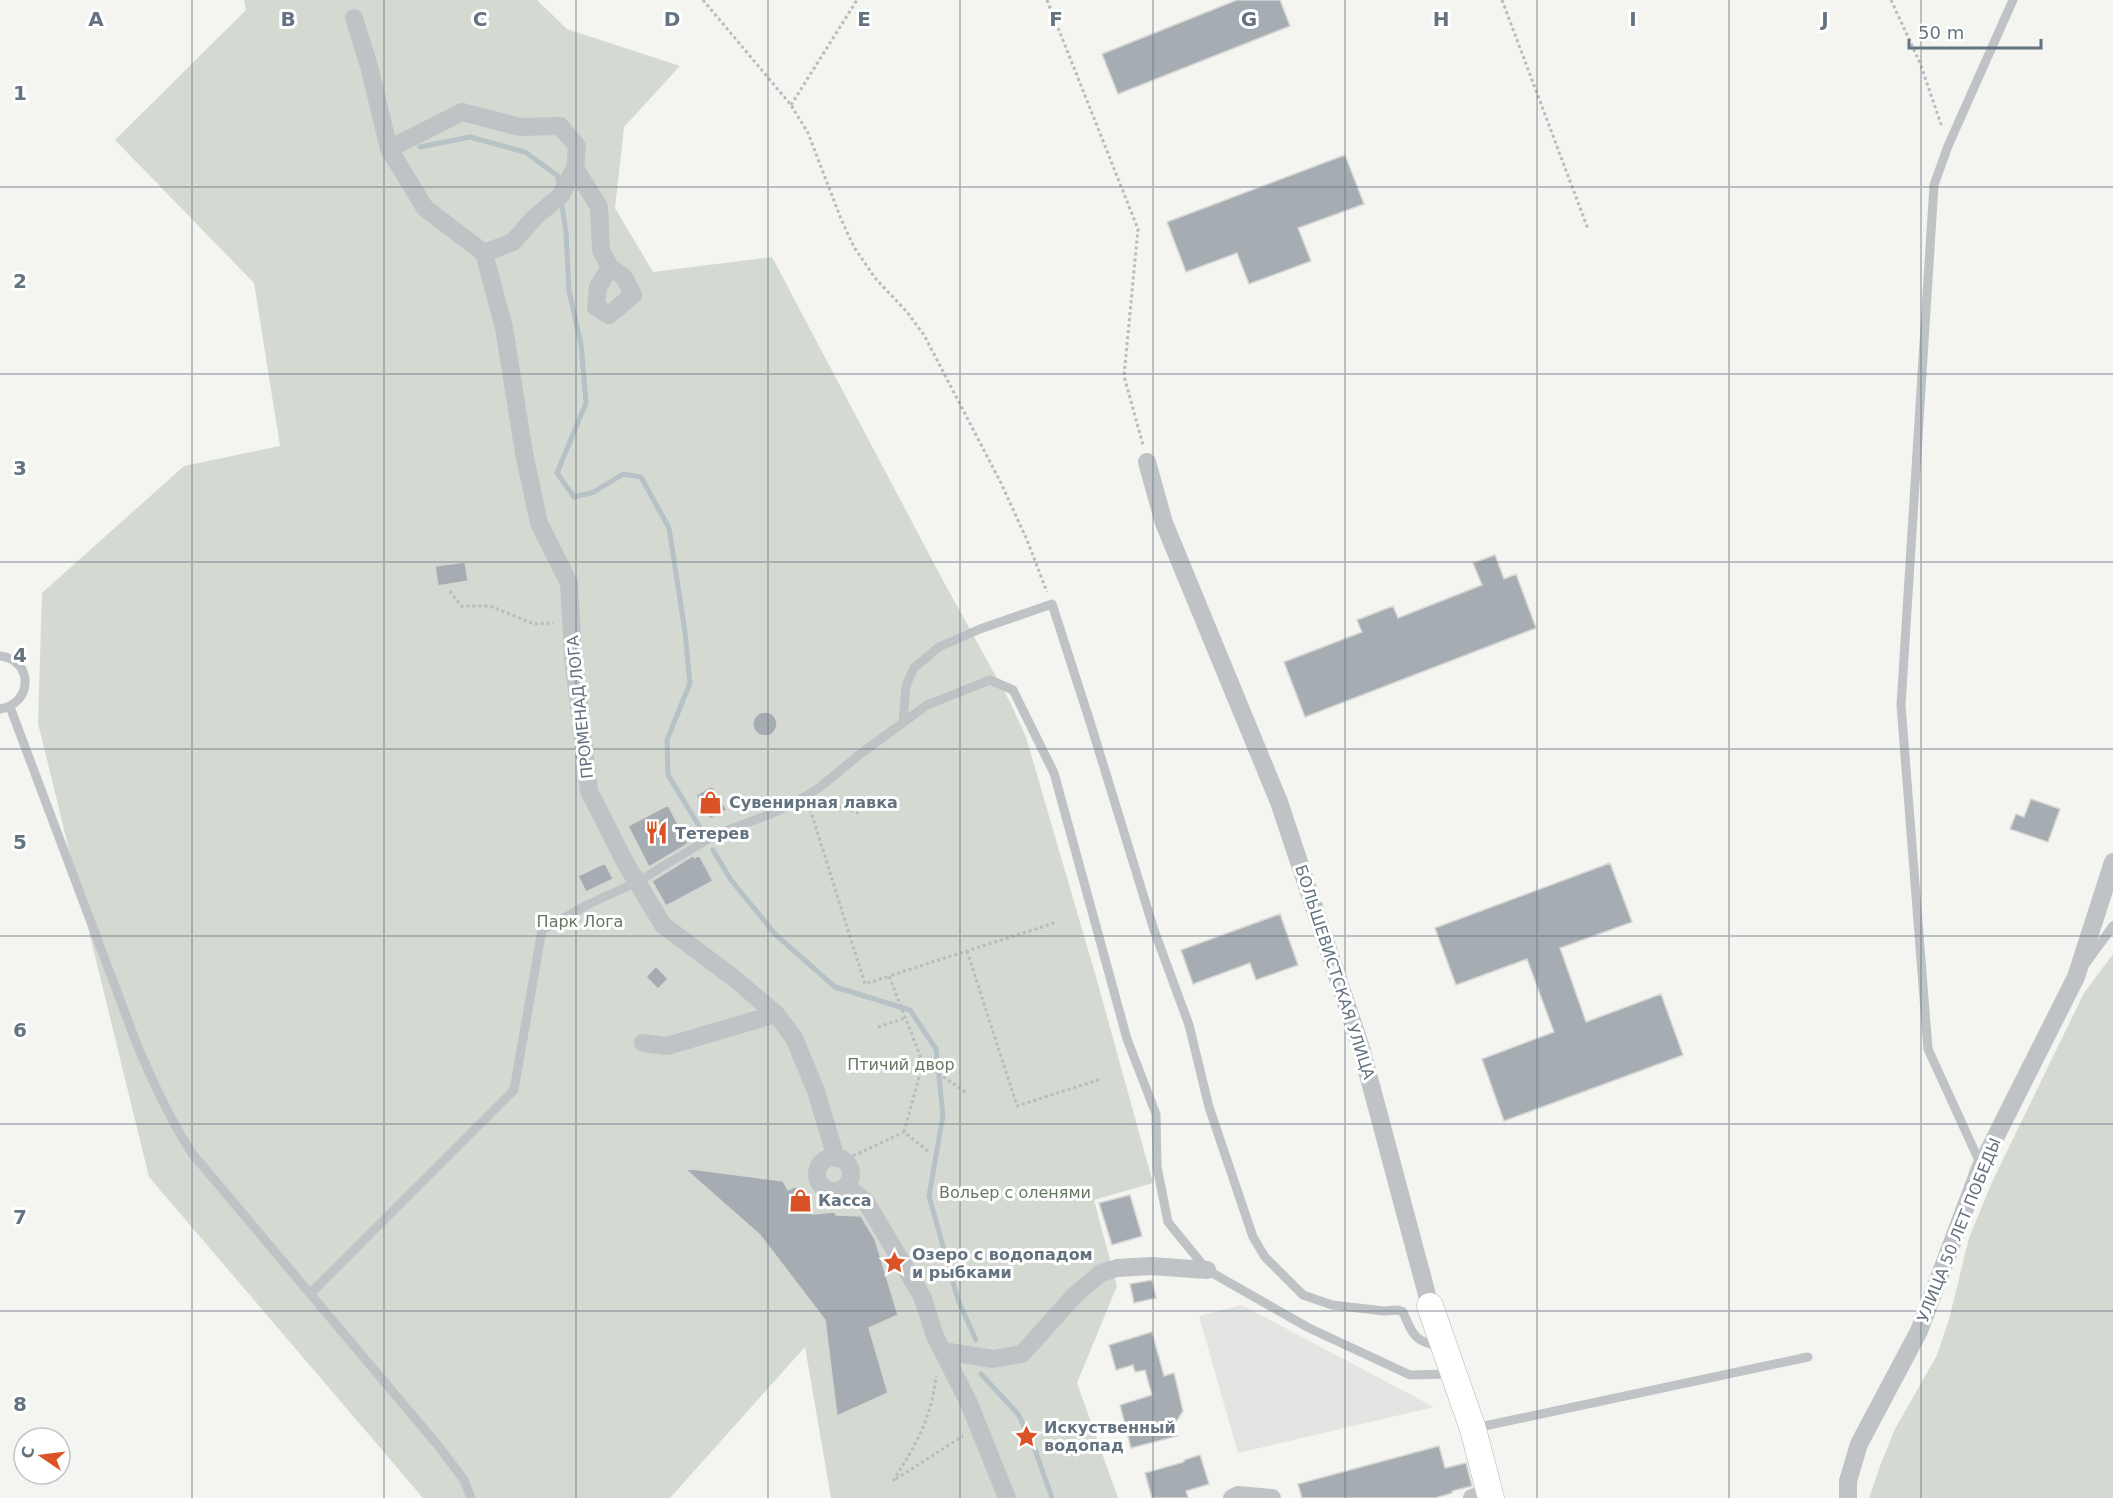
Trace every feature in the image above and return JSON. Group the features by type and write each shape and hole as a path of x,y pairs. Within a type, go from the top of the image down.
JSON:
{"street":[{"path":"354,18 369,66 389,149 425,208 484,253 513,242 534,218 561,195 574,168 577,146 560,126 520,127 462,112 389,149"},
{"path":"574,168 598,207 602,250 610,267"},
{"name":"ПРОМЕНАД ЛОГА","path":"484,253 504,328 539,523 569,583 573,656 589,791 637,882 663,925 735,978 776,1014 794,1038 816,1090 840,1159"},
{"name":"БОЛЬШЕВИСТСКАЯ УЛИЦА","path":"1147,462 1164,523 1283,813 1361,1048 1430,1306 1473,1429 1484,1496"},
{"name":"УЛИЦА 50 ЛЕТ ПОБЕДЫ","path":"1848,1498 1848,1481 1859,1444 1919,1330 1982,1166 2076,977 2113,862"},
{"path":"643,1043 667,1046 776,1014"},
{"path":"828,1159 840,1159 848,1164 851,1176 846,1186 830,1191 821,1185 817,1175 820,1165 828,1159"},
{"path":"846,1186 866,1202 922,1296 935,1336 968,1401 1007,1498"},
{"path":"943,1352 993,1359 1022,1354 1075,1295 1101,1273 1116,1268 1151,1266 1207,1270"},
{"path":"1232,1498 1238,1495 1272,1498"}],"lane":[{"path":"1982,1166 1928,1049 1901,705 1934,185 1948,146 2013,0"},
{"path":"903,723 906,686 914,668 939,647 980,629 1052,604 1154,930 1190,1025 1209,1107 1253,1237 1265,1257 1303,1295 1332,1305 1372,1310 1398,1310 1403,1312 1412,1334 1419,1341 1443,1347"},
{"path":"0,656 15,661 24,676 25,686 22,694 5,708 159,1096 191,1152 440,1448 464,1480 471,1498"},
{"path":"311,1293 514,1090 542,930 589,904 637,882 715,835 776,812 806,796 820,788 859,755 927,705 990,680 1013,690 1054,773 1127,1039 1156,1114 1157,1167 1168,1222 1207,1270 1308,1328 1410,1375 1452,1374"},
{"path":"2076,977 2113,926"},
{"path":"1473,1429 1808,1357"}],"path":[{"path":"703,0 791,105 808,133 840,219 854,247 875,278 907,312 924,335 1001,483 1027,540 1052,604"},
{"path":"791,105 857,0"},
{"path":"1047,0 1138,229 1124,376 1147,462"},
{"path":"1502,0 1588,229"},
{"path":"1891,0 1920,63 1948,146"},
{"path":"450,591 461,606 490,606 534,624 571,622"},
{"path":"806,796 858,813"},
{"path":"806,796 865,984 1057,922"},
{"path":"967,951 1017,1106 1101,1079"},
{"path":"890,976 923,1063 968,1093"},
{"path":"878,1027 906,1018"},
{"path":"904,1132 923,1063"},
{"path":"840,1159 904,1132"},
{"path":"904,1132 929,1152"},
{"path":"943,1352 937,1360 933,1399 917,1444 893,1481 978,1427"}],"shaded area":[{"path":"1242,1305 1434,1407 1238,1453 1199,1316"}],"green space":[{"name":"Парк Лога","path":"244,0 537,0 567,29 680,66 624,127 615,208 653,272 772,257 940,575 1009,700 1026,737 1153,1183 1094,1200 1117,1286 1077,1383 1118,1498 831,1498 805,1347 670,1498 423,1498 149,1177 38,723 42,593 184,466 280,446 254,283 115,140 246,10"},
{"path":"2113,954 2113,1498 1869,1498 1895,1429 1937,1355 1949,1319 1969,1238 1992,1182 2084,993"}],"building":[{"path":"1237,0 1280,0 1290,26 1118,94 1102,54"},
{"path":"1345,155 1364,204 1298,228 1311,261 1249,284 1237,253 1186,272 1167,222"},
{"path":"1495,555 1504,579 1516,574 1536,628 1305,717 1284,662 1362,632 1357,620 1393,606 1398,618 1482,585 1473,563"},
{"path":"465,562 468,581 438,586 435,566"},
{"path":"765,712 773,716 777,724 773,732 765,736 757,732 753,724 757,716"},
{"name":"Сувенирная лавка","path":"712,786 727,810 710,819 696,795"},
{"path":"2031,799 2060,809 2048,842 2010,829 2016,814 2024,817"},
{"name":"Тетерев","path":"668,805 688,844 649,867 628,826"},
{"path":"694,855 695,858 699,855 713,881 666,906 652,881"},
{"path":"605,863 613,879 586,892 578,876"},
{"path":"1610,863 1632,922 1560,948 1586,1022 1661,994 1683,1055 1504,1121 1482,1059 1554,1032 1527,959 1456,985 1435,928"},
{"path":"1280,914 1298,965 1256,980 1250,963 1193,984 1181,950"},
{"path":"656,966 668,979 658,989 646,977"},
{"path":"684,1168 783,1181 788,1190 796,1186 813,1214 835,1212 836,1215 861,1216 875,1239 898,1315 869,1328 888,1393 837,1416 825,1320 760,1235"},
{"path":"1130,1195 1142,1236 1112,1245 1099,1203"},
{"path":"1152,1280 1156,1298 1134,1303 1130,1284"},
{"path":"1152,1332 1164,1376 1174,1373 1183,1411 1174,1425 1177,1436 1131,1448 1120,1405 1152,1395 1145,1370 1135,1372 1133,1365 1116,1370 1109,1345"},
{"path":"1439,1446 1445,1468 1466,1463 1472,1486 1435,1498 1302,1498 1298,1484"},
{"path":"1200,1455 1209,1484 1186,1491 1188,1498 1152,1498 1145,1473"}],"waterway":[{"path":"420,147 470,137 525,152 558,176 559,188"},
{"path":"561,200 566,232 569,291 581,344 586,403 557,473 574,497 594,492 623,474 641,477 669,528 685,632 690,683 667,740 668,775 704,834"},
{"path":"713,850 731,880 776,935 835,987 910,1010 936,1049 943,1115 929,1196 958,1300 976,1340"},
{"path":"981,1374 1018,1414 1033,1444 1052,1498"}],"place":[{"name":"Сувенирная лавка","path":"711,802"},
{"name":"Тетерев","path":"657,833"},
{"name":"Касса","path":"800,1200"},
{"name":"Озеро с водопадом и рыбками","path":"894,1263"},
{"name":"Искуственный водопад","path":"1026,1436"}],"park label":[{"name":"Птичий двор","path":"901,1064"},
{"name":"Вольер с оленями","path":"1015,1192"}]}
